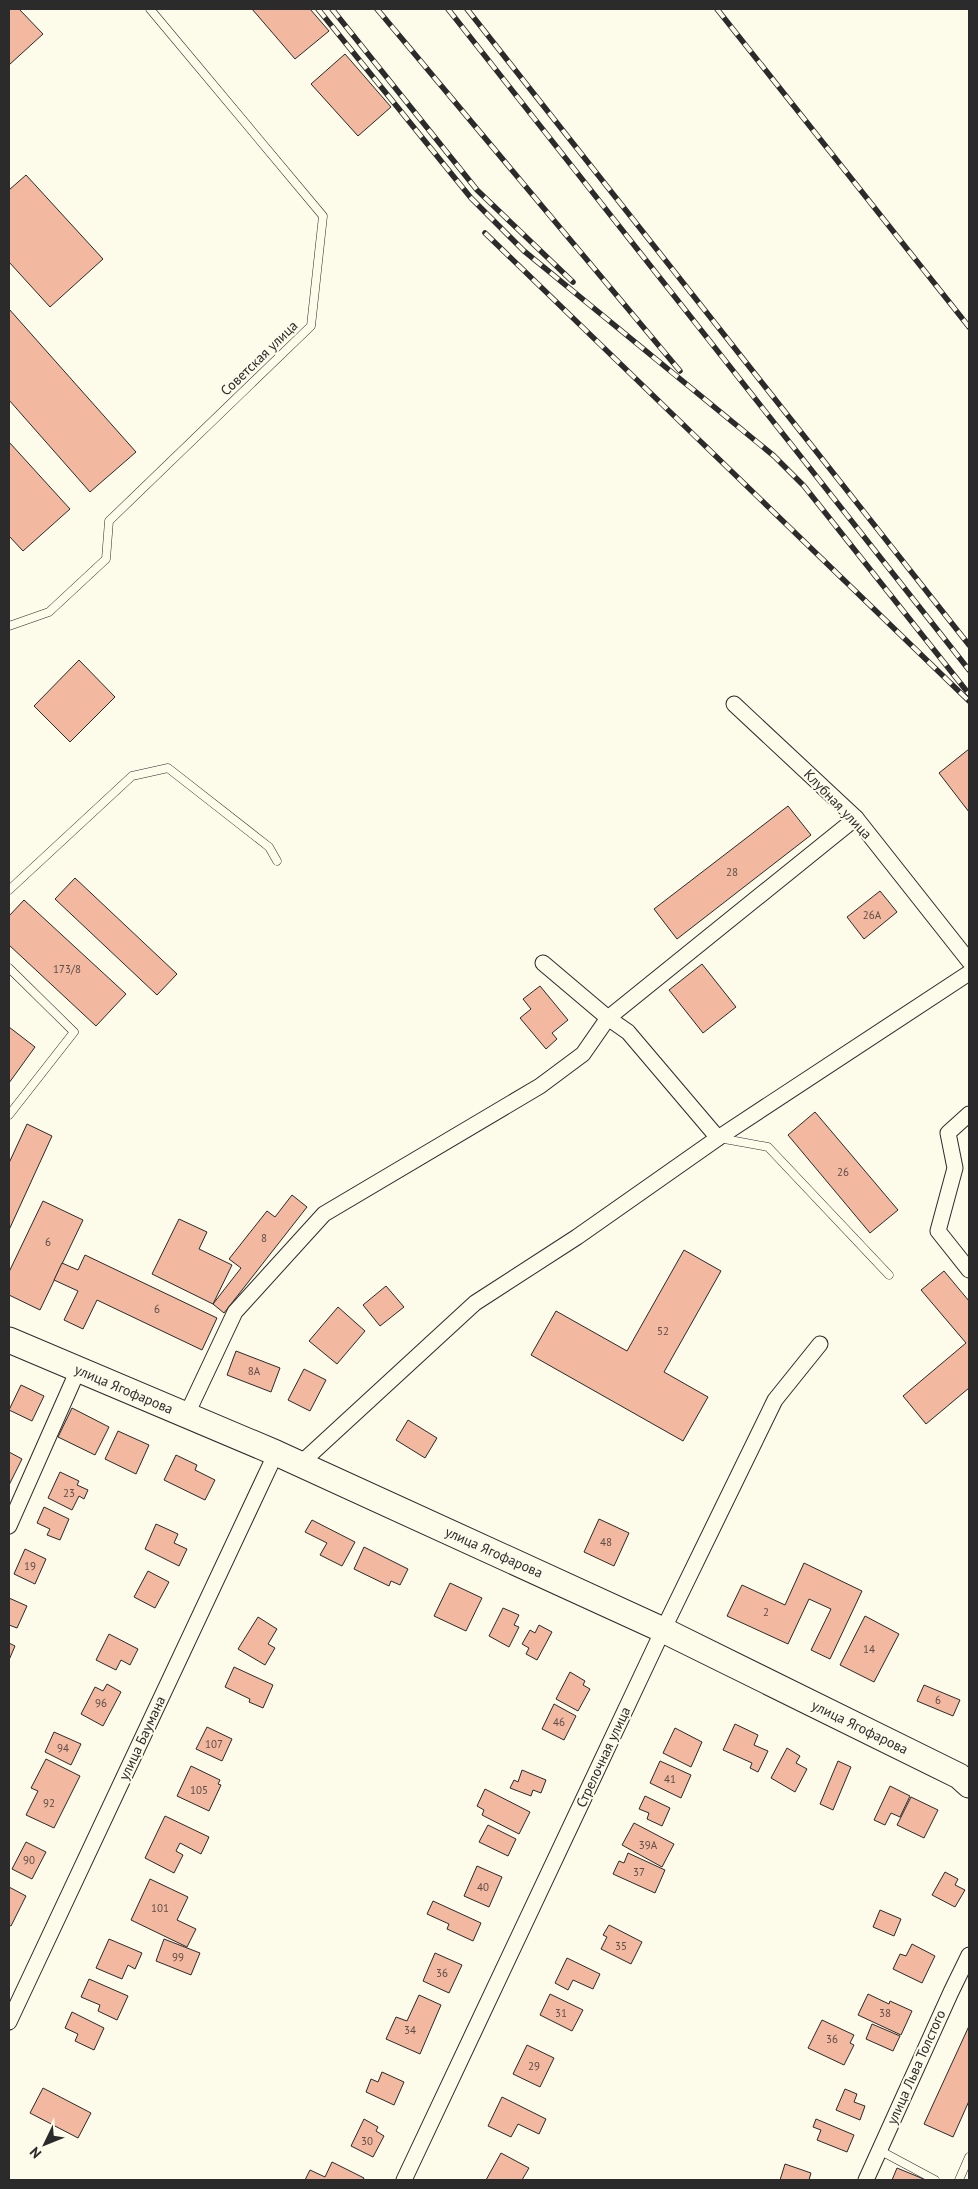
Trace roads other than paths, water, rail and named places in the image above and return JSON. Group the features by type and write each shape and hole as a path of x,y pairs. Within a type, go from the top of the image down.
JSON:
{"main road":[{"name":"улица Ягофарова","path":"9,1340 276,1453 663,1630 966,1781"}],"street":[{"name":"Клубная улица","path":"734,704 856,818 969,961"},
{"path":"186,1416 235,1312 324,1214 540,1086 583,1054 608,1018 856,818"},
{"path":"543,963 608,1018 628,1032 718,1138"},
{"path":"300,1464 475,1304 577,1237 718,1138 969,973"},
{"path":"969,1114 948,1133 955,1168 938,1231 969,1270"},
{"name":"Стрелочная улица","path":"404,2180 663,1630 775,1400 820,1344"},
{"path":"9,1526 78,1370"},
{"name":"улица Баумана","path":"10,2015 276,1453"},
{"name":"улица Льва Толстого","path":"866,2180 950,1992 969,1955"}],"lane":[{"name":"Советская улица","path":"9,626 49,612 106,559 108,521 311,326 323,216 150,9"},
{"path":"9,890 132,776 168,768 269,847 277,861"},
{"path":"9,968 74,1032 9,1115"},
{"path":"718,1138 768,1147 889,1275"},
{"path":"879,2150 935,2180"},
{"path":"959,2180 969,2157"}],"railway":[{"path":"318,9 471,198 524,251 774,456 804,486 969,694"},
{"path":"332,9 477,190 573,282"},
{"path":"377,9 680,371"},
{"path":"448,9 969,670"},
{"path":"467,9 969,645"},
{"path":"717,9 969,327"},
{"path":"485,233 969,701"}]}
